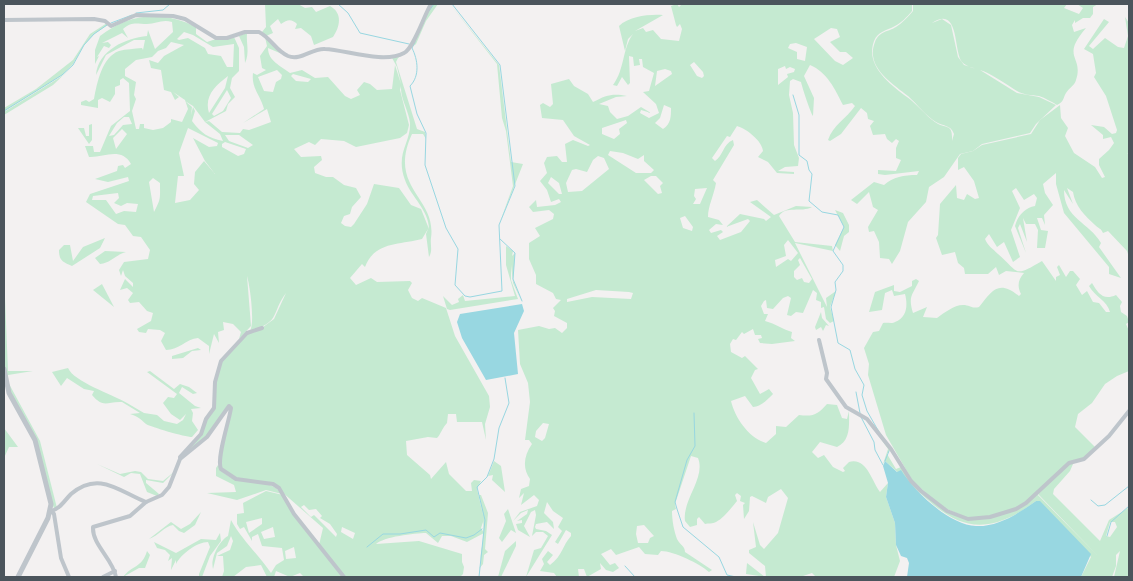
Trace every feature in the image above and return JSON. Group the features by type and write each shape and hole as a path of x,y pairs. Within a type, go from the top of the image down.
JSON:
{"street":[{"path":"4,20 94,18 111,26 136,16 173,16 184,19 216,38 227,38 245,32 260,32 280,51 290,57 300,56 322,48 359,56 397,56 409,48 431,4"},
{"path":"116,577 114,566 94,534 93,526 130,516 146,502 162,495 169,487 184,450 201,434 206,419 214,408 215,382 220,364 247,333 262,328"},
{"path":"819,340 827,373 826,379 846,407 867,419 891,449 911,481 931,500 956,516 968,519 990,517 1016,509 1026,503 1069,463 1084,459 1109,436 1129,411"},
{"path":"4,369 9,393 35,440 46,479 50,511 18,577"},
{"path":"180,459 206,437 230,406 229,425 219,459 221,469 236,479 273,484 279,488 294,514 344,577"},
{"path":"50,511 56,510 77,490 95,484 116,486 146,502"},
{"path":"50,511 54,514 61,558 69,577"},
{"path":"103,577 115,572"}],"green space":[{"path":"265,4 298,4 305,8 312,7 316,12 330,6 339,16 339,25 333,37 314,45 311,36 301,28 295,29 297,24 289,20 281,24 278,19 270,26 273,33 266,36 262,32 266,27"},
{"path":"432,4 438,4 426,21 416,44 407,51"},
{"path":"450,4 499,65 511,162 523,164 499,225 513,186 506,131 502,118 497,64"},
{"path":"677,4 679,7 682,4 912,4 912,11 904,20 880,33 876,38 872,50 873,58 881,74 928,116 908,96 882,74 874,59 873,51 877,38 905,20 913,11 913,4 1067,4 1064,8 1079,14 1083,8 1077,4 1098,4 1093,7 1093,14 1090,18 1083,18 1075,23 1075,20 1072,25 1074,32 1086,28 1075,45 1074,56 1078,72 1075,82 1067,91 1062,101 1057,105 1039,96 1028,95 1039,97 1056,105 1036,124 1030,133 982,144 973,151 960,154 944,177 929,187 926,202 908,222 900,251 892,264 889,259 880,258 879,242 874,231 869,232 868,227 878,210 873,207 869,192 857,204 851,200 874,182 884,185 899,177 917,175 919,171 885,175 878,174 878,170 896,171 901,160 896,158 896,148 899,141 896,139 892,143 885,134 873,135 870,126 874,121 868,119 867,113 861,108 841,134 830,141 828,140 836,126 855,106 852,103 843,105 830,82 816,68 810,65 804,76 814,98 813,116 801,82 793,79 790,81 789,95 793,113 794,145 799,158 798,166 785,167 778,171 794,172 794,174 777,173 768,162 758,157 763,151 760,143 749,133 737,126 730,137 727,136 712,158 715,161 718,159 727,144 733,140 734,145 713,180 716,183 708,213 708,217 719,220 723,225 716,224 709,230 711,233 721,230 723,232 717,236 720,240 741,232 750,221 748,219 726,227 740,214 766,221 771,217 750,202 757,200 774,215 796,206 812,207 786,211 779,216 795,242 832,246 833,251 795,243 827,307 826,298 836,291 830,307 834,321 830,323 826,319 824,307 821,308 821,302 816,300 817,293 813,290 803,313 796,312 791,316 787,315 791,298 788,296 783,298 773,309 767,308 766,300 761,306 764,314 768,314 765,321 792,332 791,338 795,341 772,344 760,343 758,339 762,338 761,335 755,335 753,329 744,334 742,332 730,344 731,352 742,358 745,356 758,369 755,370 751,378 760,394 769,389 773,394 762,404 753,407 745,396 731,401 736,414 754,437 766,443 776,434 776,426 786,427 799,415 808,416 815,414 827,404 837,405 842,418 847,419 849,411 848,432 842,444 837,447 820,442 812,452 818,458 824,455 833,467 843,472 845,471 843,468 849,462 855,461 860,463 868,471 880,492 888,483 886,497 895,523 896,545 900,561 894,577 816,577 812,573 800,577 766,577 765,566 749,553 749,550 756,547 753,522 760,545 764,549 778,533 788,498 781,489 768,497 766,503 752,496 750,497 749,511 744,519 743,505 745,503 740,501 741,496 737,493 735,495 737,501 719,520 705,524 699,517 697,525 690,527 685,521 685,513 697,481 700,466 698,458 691,456 675,504 676,509 672,511 673,525 677,539 685,552 712,570 709,572 700,565 673,553 661,551 658,555 645,554 639,547 616,555 611,549 601,554 610,565 615,563 619,568 613,572 606,570 600,563 601,569 587,577 584,569 578,569 579,577 557,577 554,573 540,571 544,564 542,559 548,551 553,555 547,562 550,565 558,558 571,536 571,533 566,530 558,544 555,542 562,531 558,527 563,518 553,511 547,502 544,513 553,522 554,529 547,522 536,524 536,529 546,531 552,535 526,577 534,550 541,548 548,536 543,532 536,532 532,536 536,515 535,510 531,512 524,526 530,537 518,530 516,524 522,523 522,520 517,521 527,514 528,510 521,513 513,521 520,512 537,506 539,500 534,495 521,505 524,493 519,498 521,489 529,486 530,479 527,475 525,461 532,444 529,440 525,440 530,402 528,383 520,364 518,330 539,326 549,329 555,328 562,333 567,328 567,323 554,316 555,311 553,308 561,300 556,299 553,293 536,284 536,275 529,259 529,243 540,236 535,228 553,219 554,214 549,210 533,212 529,207 536,200 537,207 555,205 561,202 559,199 551,202 547,190 540,181 547,173 544,163 547,157 557,156 562,162 567,162 565,144 573,140 588,146 590,145 574,136 563,120 542,118 540,105 543,103 550,107 553,104 551,84 569,79 574,86 588,94 593,102 610,95 627,96 616,97 599,104 608,106 610,112 617,119 628,116 641,107 651,113 641,110 640,113 649,118 659,113 656,104 643,92 649,91 654,73 643,67 642,59 639,59 640,65 634,66 633,57 629,56 630,83 628,85 622,77 617,86 613,85 620,72 629,40 633,34 628,39 625,51 619,26 628,20 646,15 663,15 635,31 643,28 646,32 653,30 661,39 679,41 682,29 680,24 677,27 671,6","holes":["951,25 959,56 962,62 970,67 964,65 958,57","831,28 837,29 840,37 830,42 840,52 846,52 853,58 843,65 835,61 814,39","796,43 807,47 805,61 797,59 797,52 788,48 790,44","694,62 703,72 704,76 702,78 697,76 690,65","785,66 786,69 790,67 795,69 794,72 787,74 788,77 778,85 778,69","665,69 671,71 672,74 655,86 657,71","980,70 1028,95 1017,93","664,105 671,108 669,122 666,127 663,129 655,123 660,118","626,120 627,123 619,129 620,134 614,139 602,134 602,128","610,151 623,153 638,159 644,155 644,161 654,170 651,173 636,173 608,155","598,156 604,158 609,169 582,191 568,192 566,183 572,170 576,169 587,172 593,160","651,176 656,176 663,183 660,186 662,193 658,194 644,180","551,177 559,183 562,194 559,194 548,183","707,188 700,204 693,204 696,199 694,196 695,189","685,216 693,227 692,231 683,228 680,218","788,240 798,253 791,261 788,259 776,267 775,260 786,256 784,245","800,258 812,279 809,283 804,282 802,278 797,280 794,277 794,271 800,265 798,260","596,290 633,293 631,299 592,297 567,302 567,299","543,423 549,424 545,438 542,441 535,437 536,431","644,525 654,536 650,538 648,543 638,543 637,526"]},
{"path":"147,16 159,16 171,18 196,27 196,34 207,42 234,37 239,48 239,71 232,78 230,88 235,97 228,104 226,111 205,122 209,121 222,132 240,133 243,129 249,130 271,122 267,109 243,123 264,109 255,88 253,73 257,75 266,70 262,68 260,56 267,46 265,37 282,54 268,48 270,56 290,73 302,70 315,78 328,77 345,96 351,99 360,95 357,90 364,82 377,90 392,89 395,65 401,84 397,67 391,56 407,51 396,62 417,129 425,132 426,139 423,134 412,134 406,152 405,167 414,191 427,212 431,224 431,252 429,257 426,234 428,229 422,239 389,246 375,252 365,267 362,264 350,278 356,285 371,278 377,282 410,281 412,283 408,290 412,298 418,301 422,298 446,308 455,336 489,396 490,407 485,424 486,440 482,422 457,422 456,414 448,414 447,423 437,438 428,437 406,441 407,455 430,475 431,479 446,462 449,474 466,491 472,491 471,483 474,480 481,481 477,489 484,519 481,528 484,533 467,542 451,536 442,536 438,543 426,533 392,537 376,544 419,541 462,554 464,567 463,574 460,577 344,577 319,545 323,528 273,484 236,479 221,469 230,406 206,436 181,458 198,439 205,422 214,408 216,382 222,361 247,334 259,330 274,319 286,293 274,316 267,324 250,331 251,326 239,339 241,332 233,324 223,322 224,330 218,332 219,343 214,334 209,354 209,346 198,338 171,350 166,350 161,341 165,333 160,330 148,329 146,333 139,332 137,329 151,321 153,313 147,311 139,302 130,303 128,300 133,293 127,288 120,290 125,279 133,287 133,283 125,276 123,270 121,276 119,270 124,262 148,259 150,250 141,237 133,236 125,225 118,224 86,202 90,194 129,181 128,177 108,182 95,179 117,171 118,166 123,165 125,168 131,164 122,155 117,154 89,157 85,146 93,146 94,152 100,152 111,126 130,111 129,83 123,78 120,80 120,85 115,87 115,94 110,102 102,98 98,100 98,108 81,105 81,102 86,100 89,102 94,99 101,71 113,54 127,49 142,48 143,50 145,40 134,40 106,55 96,75 98,66 107,52 130,39 147,36 148,30 155,49 173,32 172,22 129,25 123,29 128,38 122,33 102,43 108,42 111,45 109,48 104,46 95,64 95,50 100,36 123,22","holes":["184,32 213,47 234,44 233,67 227,67 221,56 208,54 205,48 188,38 177,39","171,42 184,45 164,56 158,63 149,60 151,68 161,70 164,90 171,92 175,100 179,97 173,92 185,100 188,109 182,122 171,119 171,122 163,128 153,130 144,128 144,124 140,124 139,129 136,129 132,111 136,99 134,95 136,82 125,76 125,69 136,60 152,57 158,51 166,48","277,70 282,75 281,79 276,82 273,92 264,91 258,77","293,74 311,79 308,82 296,81 291,76","228,76 225,88 209,113 209,96","401,86 410,123 410,130 402,155 402,171 408,186 426,216 429,229 421,209 411,205 399,188 374,184 367,204 354,224 351,227 345,226 341,223 344,216 350,214 352,207 361,197 356,188 344,185 333,177 326,177 315,173 314,167 322,160 321,156 301,157 294,149 309,142 315,145 321,139 344,141 356,147 400,138 407,133 409,125 400,90","227,90 231,98 223,111 214,116 212,114","185,101 193,106 205,122 220,134 223,141 209,137 199,129 192,121 195,111 193,107 191,115 192,107","124,117 129,117 132,124 123,125 114,135 109,136 117,123","188,128 218,143 217,146 209,147 193,138 205,161 215,174 204,161 195,172 194,184 199,190 190,200 175,203 178,176 184,176 179,153","122,129 127,134 116,149 113,138","225,135 239,135 253,145 248,148 229,141","225,142 246,149 244,154 238,156 222,147 222,144","153,178 160,183 160,199 154,212 149,182","118,193 119,198 114,203 121,206 127,203 138,204 136,212 124,211 116,214 106,200 92,200 93,196","247,276 251,295 251,326","304,505 309,510 316,509 322,516 320,518 330,524 337,534 336,537 314,515 311,517 301,507","342,527 355,533 353,539 341,532"]},
{"path":"1125,17 1129,23 1129,152 1127,154 1129,153 1129,257 1127,251 1108,231 1103,233 1084,214 1076,202 1073,192 1067,188 1073,204 1064,190 1068,208 1096,236 1101,243 1099,247 1121,278 1109,274 1109,267 1064,213 1056,184 1056,173 1043,184 1045,193 1053,205 1044,215 1045,225 1042,218 1037,218 1041,230 1048,231 1045,248 1037,248 1038,230 1035,224 1026,224 1023,218 1027,242 1020,224 1018,228 1026,253 1015,226 1022,213 1028,208 1035,206 1037,198 1034,194 1024,200 1016,188 1012,191 1020,208 1011,230 1020,257 1013,262 1004,242 997,247 989,234 985,239 990,247 1017,271 1026,270 1042,261 1056,281 1056,277 1060,275 1057,267 1059,265 1066,277 1070,271 1073,271 1080,279 1076,285 1082,295 1087,291 1093,302 1099,303 1106,312 1110,312 1106,304 1089,286 1092,283 1099,293 1104,296 1111,297 1116,295 1122,302 1120,306 1121,312 1127,316 1129,322 1126,324 1129,331 1129,371 1105,384 1092,403 1078,414 1075,427 1095,447 1084,458 1068,462 1033,496 1016,508 990,516 968,518 940,506 912,480 886,435 868,375 869,364 864,348 873,332 879,331 883,323 894,323 902,317 906,311 906,302 905,294 894,296 892,290 885,293 882,310 869,312 875,292 894,285 894,291 900,292 912,286 912,281 916,279 919,281 911,299 913,313 927,307 923,317 937,318 956,306 979,307 996,289 1006,288 1019,296 1021,294 1019,283 1024,273 1006,271 999,275 996,267 988,274 965,274 964,268 958,263 955,252 942,255 936,238 938,235 940,204 956,185 957,198 964,200 967,194 975,199 979,198 974,181 964,167 958,170 958,158 961,154 973,151 982,145 1031,134 1040,120 1060,105 1061,118 1068,128 1065,136 1074,153 1095,167 1102,178 1105,177 1099,165 1099,159 1114,143 1111,137 1103,139 1103,135 1091,125 1104,127 1112,134 1116,133 1117,130 1106,96 1094,77 1096,73 1093,54 1084,49 1104,19 1109,22 1089,46 1093,49 1105,38 1118,47 1124,48 1128,36"},
{"path":"107,23 109,24 94,34 84,45 73,64 62,75 4,111 4,108 36,89 73,60 90,34"},
{"path":"247,33 248,52 245,63 244,47 239,36"},
{"path":"74,65 53,85 4,115 4,112 62,76"},
{"path":"92,124 92,140 89,144 78,128 84,128 86,136 89,136 89,125"},
{"path":"835,210 843,213 849,225 849,232 844,236 840,251 835,245 844,227"},
{"path":"105,238 100,248 72,266 61,259 59,250 64,245 70,245 73,261 83,247"},
{"path":"506,246 513,251 512,256 515,253 513,280 522,302 513,283 511,265 511,280 518,299 447,309 443,296 452,305 459,302 458,299 463,295 465,301 515,296 506,265"},
{"path":"105,251 126,252 100,264 95,258"},
{"path":"4,273 8,371 33,371 8,375 8,382 40,441 57,508 54,509 36,440 9,392 5,376"},
{"path":"102,284 114,307 93,290"},
{"path":"821,312 822,318 829,326 826,325 823,331 821,327 816,330 815,327"},
{"path":"198,348 201,350 192,351 183,358 172,359 172,356"},
{"path":"68,368 85,383 120,399 144,413 157,415 164,421 177,424 183,420 186,414 180,420 171,414 163,403 168,397 174,398 177,394 147,372 150,371 174,389 180,384 189,387 197,393 193,394 182,387 179,393 195,406 201,408 191,409 193,413 192,421 198,430 192,437 161,429 146,424 130,414 140,413 122,402 100,402 92,395 94,391 84,389 67,378 61,386 52,372"},
{"path":"864,415 878,429 891,449 887,454 896,469 901,467 911,481 956,516 979,519 1016,509 1037,494 1098,556 1038,494 1069,464 1073,464 1070,471 1054,489 1053,494 1100,541 1109,520 1128,508 1129,577 1114,577 1120,551 1116,555 1116,566 1112,577 1081,577 1091,557 1036,501 1011,517 989,524 971,524 953,518 937,508 885,461 883,464 888,449","holes":["1110,522 1115,522 1117,527 1110,537 1106,536"]},
{"path":"4,428 18,447 9,447 4,458"},
{"path":"494,461 501,466 505,492 492,480 493,475 488,476"},
{"path":"97,464 120,474 135,471 141,472 148,479 163,481 175,471 163,483 146,480 146,483 159,494 157,496 147,492 140,474 131,473 124,477"},
{"path":"218,465 233,478 268,485 276,488 282,494 266,490 237,500 207,493 236,492 234,485 216,476"},
{"path":"266,491 283,495 293,514 343,577 304,577 300,573 290,577 276,571 274,577 267,577 261,565 246,567 233,577 222,577 224,571 223,556 217,556 230,550 233,541 231,536 227,546 217,553 213,569 212,565 219,545 228,536 231,520 271,573 276,565 284,560 282,548 262,546 258,534 252,537 252,541 244,527 240,529 237,524 237,514 244,513 243,503","holes":["262,518 262,524 249,533 246,522","273,527 275,537 264,539 261,532","294,547 296,558 286,559 285,551"]},
{"path":"479,495 481,495 488,513 485,549 488,552 484,555 483,564 479,569 481,563 483,517"},
{"path":"508,509 516,533 511,530 502,542 499,538 506,521 504,514"},
{"path":"201,512 195,525 184,533 173,525 149,539 171,522 181,529 190,524"},
{"path":"220,533 221,541 210,556 202,577 199,577 199,574 210,547 208,542 190,549 176,564 176,560 171,570 172,558 168,561 170,555 165,550 157,548 154,542 176,553 201,539 216,540"},
{"path":"516,541 516,546 501,577 498,577 505,551"},
{"path":"147,551 150,555 145,568 139,568 123,577 140,564"},
{"path":"747,563 765,577 746,574"}],"water":[{"path":"522,304 524,311 514,333 518,374 486,380 462,338 457,322 460,314"},
{"path":"885,461 897,472 901,470 914,487 933,506 955,520 966,524 984,526 1000,522 1036,501 1040,501 1091,554 1081,577 907,577 909,563 907,558 901,556 896,545 895,523 886,497 888,483 883,466"}],"waterway":[{"path":"136,13 163,10 170,4"},
{"path":"338,4 348,13 360,33 409,44"},
{"path":"429,11 434,4"},
{"path":"415,42 412,48 416,58 417,73 410,86 417,114 426,133 425,165 446,228 458,249 455,285 465,296 470,297 502,291 499,225 515,186 500,65 452,4"},
{"path":"111,23 132,15"},
{"path":"4,111 62,75 73,65 84,45 94,34 107,25"},
{"path":"793,95 799,115 799,155 807,161 812,174 809,201 822,212 838,215 844,227 833,251 843,265 843,271 835,282 836,290 831,307 838,343 850,350 855,369 864,385 862,395 867,411 879,432"},
{"path":"500,239 515,253 513,279 522,301"},
{"path":"479,577 485,520 477,487 487,477 494,459 499,428 509,403 505,378"},
{"path":"856,392 860,413"},
{"path":"694,413 695,446 687,460 675,502 683,527 719,557 727,575 736,577"},
{"path":"861,417 883,465"},
{"path":"885,461 889,451"},
{"path":"1091,500 1098,506 1105,505 1129,486"},
{"path":"1107,536 1111,522 1129,506"},
{"path":"367,547 383,534 400,534 426,530 434,537 440,533 466,538 482,529"},
{"path":"625,566 635,577"}]}
